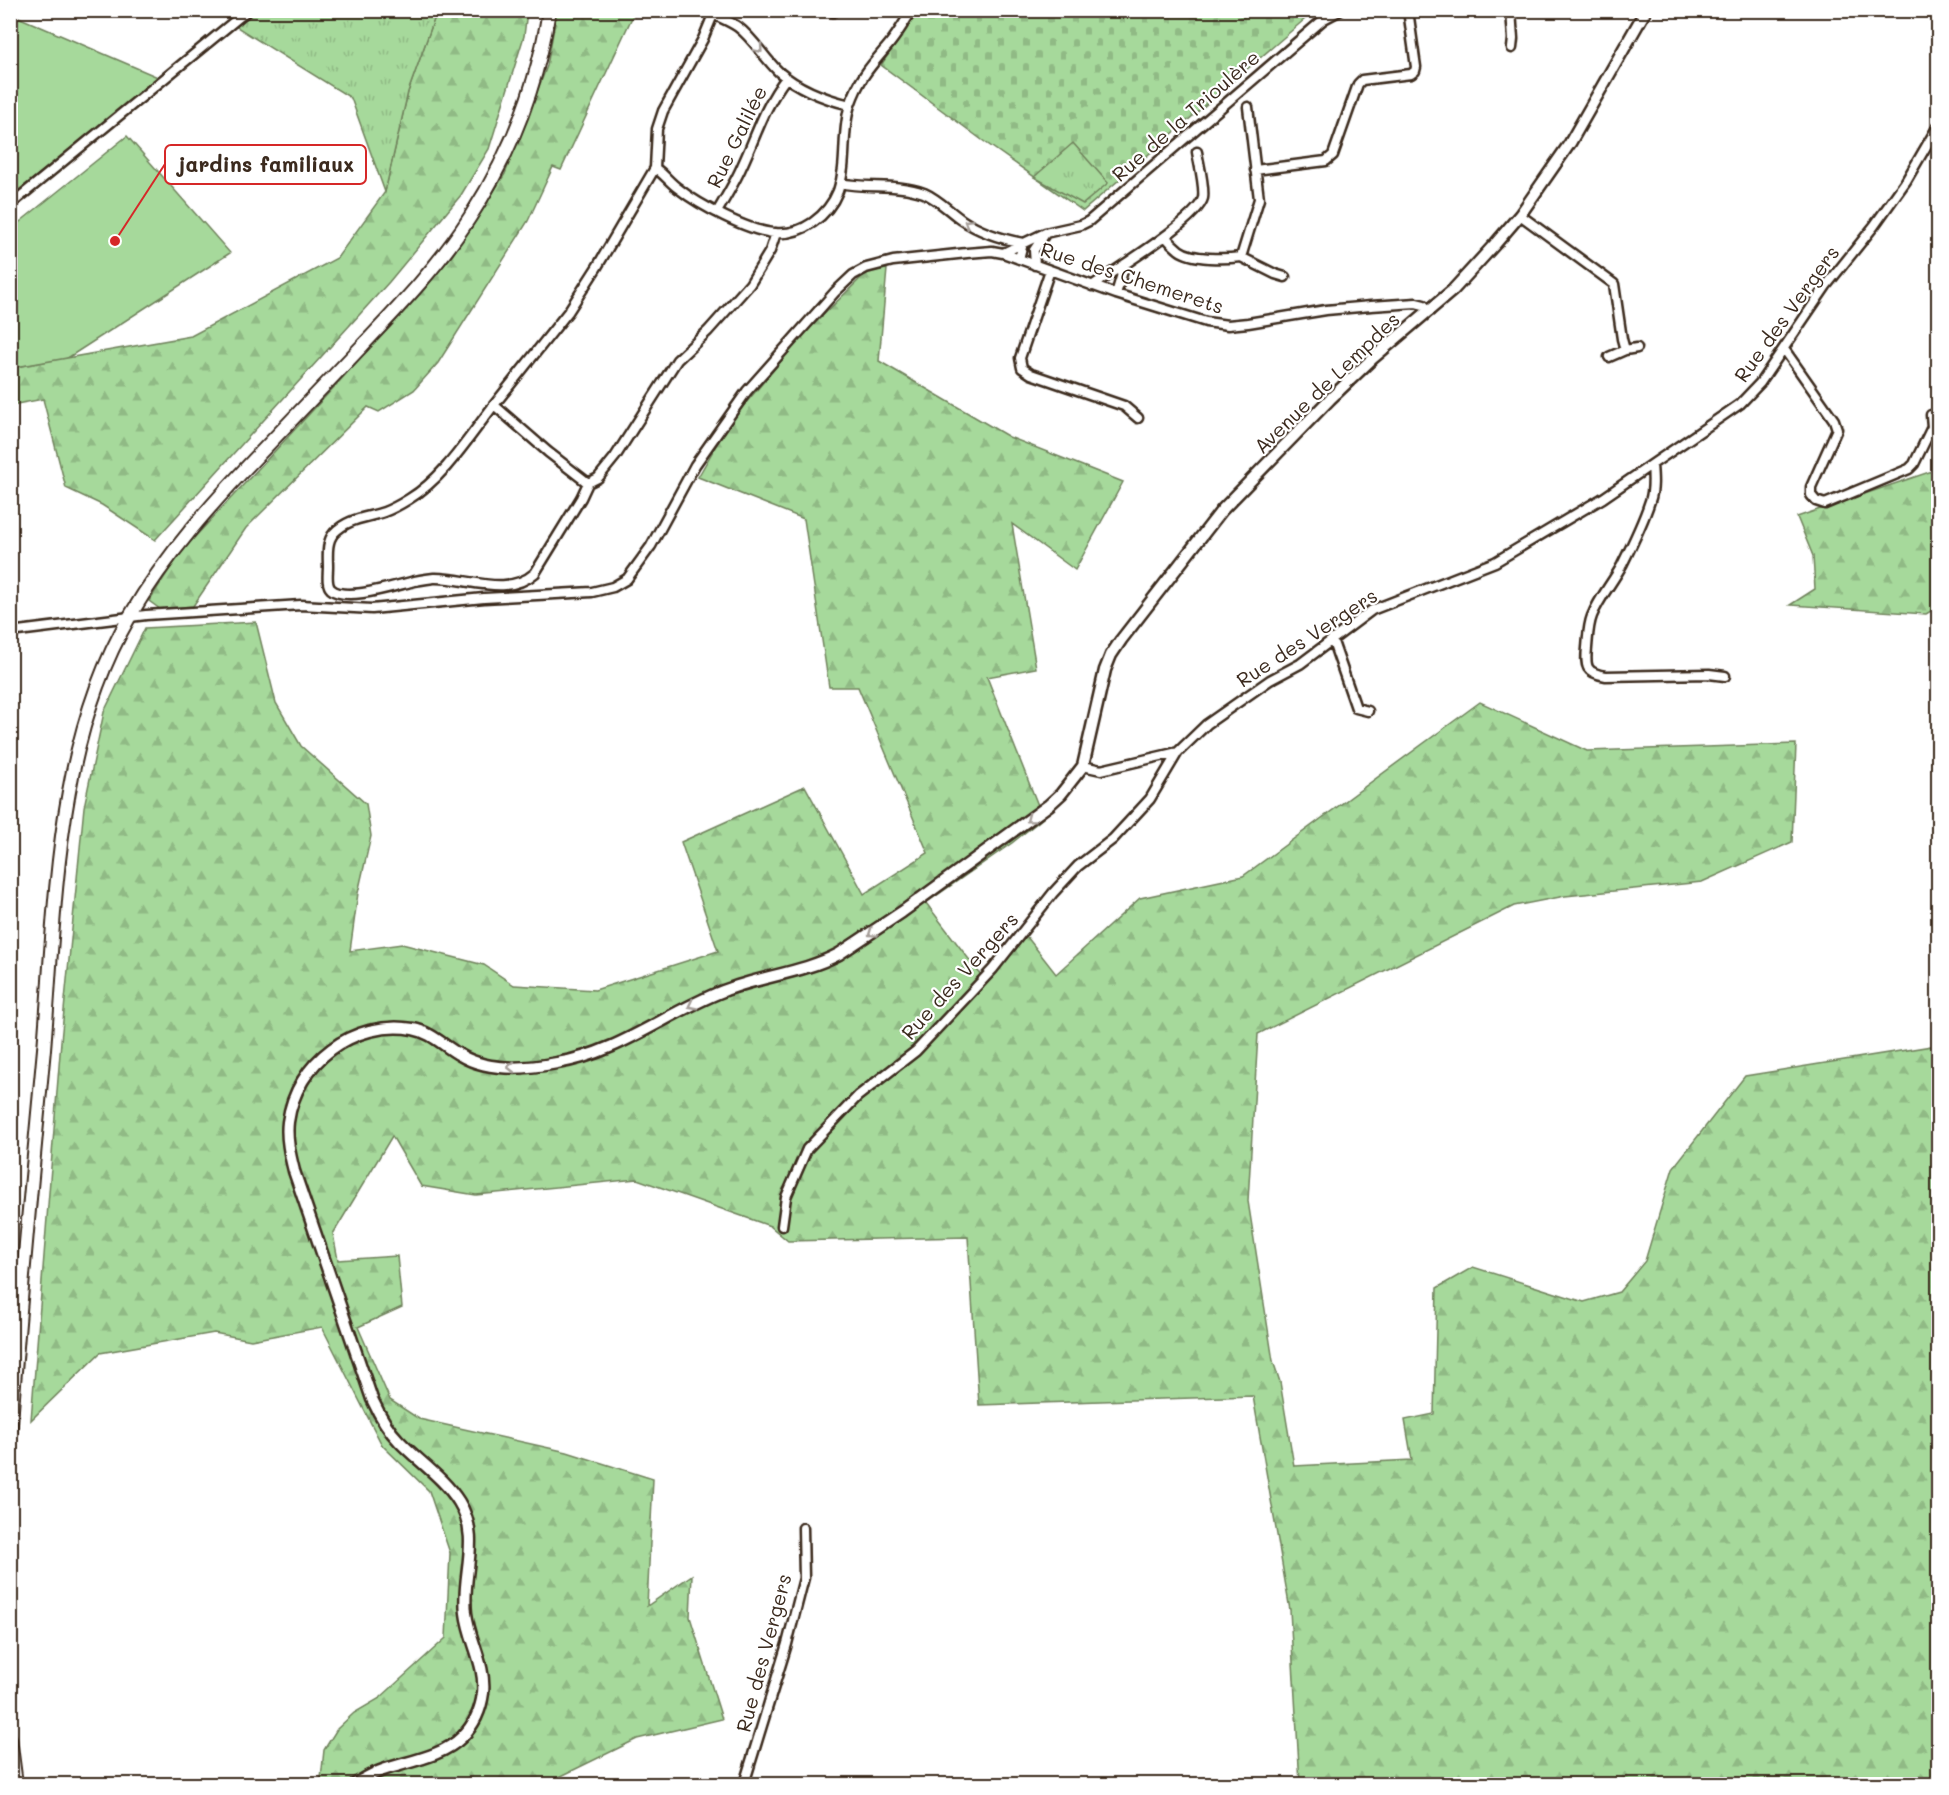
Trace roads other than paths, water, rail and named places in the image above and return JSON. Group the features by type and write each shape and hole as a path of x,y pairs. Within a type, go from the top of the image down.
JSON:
{"main road":[{"path":"10,1437 60,859 75,758 98,684 114,645 129,617 174,550 238,476 413,291 470,218 495,176 518,125 537,67 549,10"},
{"path":"10,1738 15,1785"}],"street":[{"path":"10,205 248,10"},
{"path":"655,168 679,189 717,212 763,231 776,234 805,226 821,218 830,208 840,183 845,163 845,136 850,105 860,81 912,10"},
{"name":"Rue de la Trioulère","path":"1003,253 1045,233 1089,221 1331,13 1341,10"},
{"path":"1255,170 1326,161 1333,155 1358,84 1362,80 1411,74 1414,71 1416,67 1408,10"},
{"path":"1511,10 1512,48"},
{"name":"Avenue de Lempdes","path":"1083,766 1105,670 1121,640 1222,510 1373,358 1430,311 1477,266 1520,215 1570,143 1646,10"},
{"path":"776,234 770,251 750,284 708,331 677,360 615,457 598,478 588,483 535,573 528,580 516,584 478,584 434,578 369,592 340,594 332,590 328,583 328,543 332,535 351,521 385,511 410,499 427,486 449,463 568,312 655,168 657,129 663,111 703,39 714,12 738,27 786,78 812,93 850,105"},
{"name":"Rue Galilée","path":"717,212 742,166 766,109 786,78"},
{"path":"1241,257 1259,199 1248,107"},
{"name":"Rue des Vergers","path":"783,1226 786,1197 807,1149 858,1096 916,1051 993,969 1053,893 1078,866 1113,839 1150,799 1178,752 1207,724 1270,680 1300,664 1372,610 1495,562 1603,498 1740,404 1760,383 1826,286 1874,226 1906,181 1938,126"},
{"path":"1092,286 1165,236 1199,207 1203,196 1197,152"},
{"path":"840,183 915,190 941,203 976,228 1007,240 1023,243 1018,259"},
{"path":"1520,215 1614,284 1625,350"},
{"path":"1035,265 1034,250 1045,233"},
{"path":"1165,236 1186,254 1225,260 1241,257 1285,277"},
{"name":"Rue des Chemerets","path":"10,632 129,617 301,605 372,609 484,598 592,592 613,587 627,579 651,546 694,465 747,392 853,276 866,268 893,261 992,251 1003,253 1116,294 1206,322 1228,325 1326,310 1371,306 1416,303 1424,305 1430,311"},
{"path":"1116,294 1125,264"},
{"path":"1050,270 1020,358 1022,368 1031,374 1125,406 1138,418"},
{"path":"1609,357 1637,348"},
{"path":"1784,349 1834,420 1837,429 1811,487 1811,495 1816,501 1825,504 1909,469 1914,464 1932,427 1931,415"},
{"path":"494,405 588,483"},
{"path":"1652,465 1653,484 1650,501 1632,545 1617,574 1596,606 1591,619 1586,662 1588,669 1594,674 1606,676 1709,674 1725,676"},
{"path":"1332,639 1356,708 1368,711"},
{"path":"355,1785 381,1771 446,1749 460,1739 471,1727 479,1710 483,1676 466,1614 465,1592 471,1556 470,1535 465,1515 451,1491 397,1439 378,1413 294,1171 288,1141 288,1120 293,1101 303,1080 327,1051 339,1043 352,1037 389,1028 414,1029 426,1033 472,1062 498,1067 532,1067 593,1055 724,990 798,970 840,954 1049,805 1061,794 1083,766 1101,770 1178,752"},
{"name":"Rue des Vergers","path":"744,1785 787,1644 804,1578 803,1528"}],"place":[{"name":"jardins familiaux","path":"115,241"}]}
